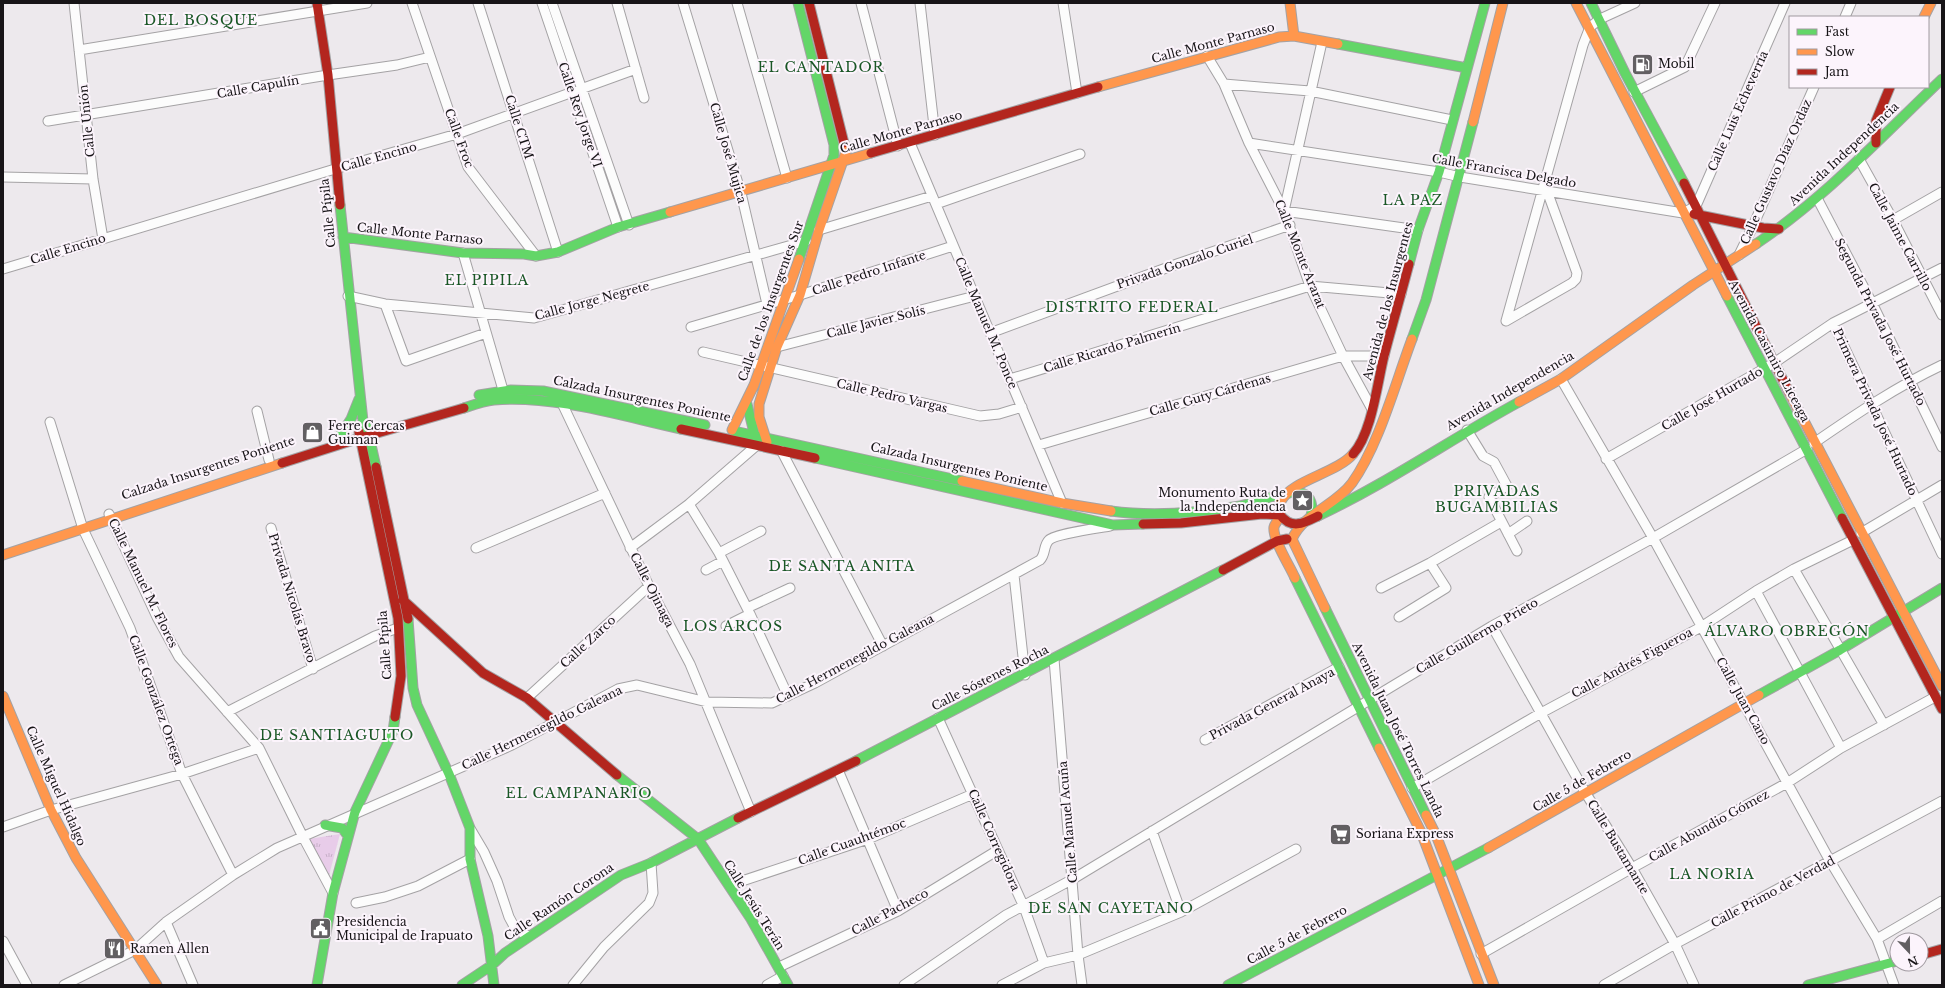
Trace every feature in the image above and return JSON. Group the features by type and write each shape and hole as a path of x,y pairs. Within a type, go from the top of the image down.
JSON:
{"street":[{"name":"Calle Unión","path":"74,3 93,179 103,239"},
{"path":"80,50 317,7 367,3"},
{"name":"Calle Froc","path":"412,3 458,134 468,167 536,256"},
{"name":"Calle CTM","path":"478,3 515,114 558,252"},
{"name":"Calle Rey Jorge VI","path":"542,3 629,224"},
{"name":"Calle Rey Jorge VI","path":"552,3 576,90 618,227"},
{"path":"617,3 644,98"},
{"name":"Calle José Mujica","path":"683,3 741,193 767,304"},
{"path":"737,3 787,178"},
{"name":"Calle de los Insurgentes Sur","path":"732,430 747,404 762,366 806,241 834,155 834,145 798,3"},
{"name":"Calle de los Insurgentes Sur","path":"768,447 759,417 759,404 778,347 800,295 819,230 846,152 845,142 809,3"},
{"path":"861,3 898,146"},
{"path":"920,3 935,135"},
{"path":"1063,3 1077,93"},
{"path":"1290,3 1294,36"},
{"name":"Avenida de los Insurgentes","path":"1280,515 1280,502 1290,493 1304,482 1347,461 1358,450 1372,409 1384,356 1418,230 1439,172 1485,3"},
{"path":"1280,515 1284,521 1291,525 1299,525 1308,519 1342,494 1362,467 1372,448 1426,300 1460,177 1503,3"},
{"name":"Avenida Casimiro Liceaga","path":"1576,3 1590,27 1683,213 1942,709"},
{"name":"Avenida Casimiro Liceaga","path":"1591,3 1634,92 1697,210 1814,443 1942,686"},
{"path":"1545,191 1577,273 1576,278 1572,284 1506,321 1545,191 1583,45 1590,27 1600,20 1635,3"},
{"path":"1634,92 1685,67 1715,3"},
{"name":"Calle Luis Echeverría","path":"1697,210 1785,3"},
{"path":"1845,16 1851,3"},
{"path":"1924,16 1931,3"},
{"name":"Calle Pípila","path":"317,7 328,74 348,296 363,430 398,628 402,676 393,731 355,812 348,836 333,893 317,985"},
{"name":"Calle Monte Parnaso","path":"343,237 463,253 524,254 536,256 558,252 618,227 741,193 844,161 910,143 1077,93 1279,37 1294,36 1467,68"},
{"path":"1322,42 1284,211 1418,230"},
{"name":"Calle Monte Ararat","path":"1207,56 1224,84 1250,143 1284,211 1310,286 1343,356 1372,409"},
{"name":"Calle Capulín","path":"48,121 86,116 328,74 396,65 430,57"},
{"name":"Calle Encino","path":"3,269 458,134 636,69"},
{"name":"Avenida Independencia","path":"1308,519 1366,492 1467,430 1561,378 1693,285 1779,229 1817,198 1942,79"},
{"path":"1224,84 1310,91 1452,120"},
{"name":"Calle Gustavo Díaz Ordaz","path":"1738,257 1754,226 1814,88"},
{"path":"1876,142 1874,133 1875,123 1890,88"},
{"name":"Calle Manuel M. Ponce","path":"910,143 1062,503"},
{"name":"Calle Francisca Delgado","path":"1250,143 1298,149 1683,213 1697,210 1754,226"},
{"path":"819,230 934,200 1080,154"},
{"name":"Calle Jaime Carrillo","path":"1859,159 1893,220 1942,315"},
{"path":"3,177 93,179"},
{"path":"1893,220 1942,192"},
{"name":"Segunda Privada José Hurtado","path":"1817,198 1873,304 1942,447"},
{"name":"Privada Gonzalo Curiel","path":"990,333 1177,264 1290,225"},
{"path":"1754,226 1779,229"},
{"name":"Calle Jorge Negrete","path":"348,296 385,304 534,318 806,241"},
{"name":"Calle Pedro Infante","path":"691,327 785,300 954,246"},
{"path":"463,253 482,313 486,333 503,390"},
{"name":"Calle José Hurtado","path":"1606,459 1764,369 1833,323 1942,268"},
{"name":"Calle Ricardo Palmerín","path":"1010,379 1310,286 1401,294"},
{"name":"Calle Javier Solís","path":"778,347 975,296"},
{"path":"385,304 406,361 486,333"},
{"name":"Primera Privada José Hurtado","path":"1833,323 1872,402 1916,501 1942,554"},
{"name":"Calle Pedro Vargas","path":"703,352 980,416 999,414 1022,407"},
{"name":"Calle Guty Cárdenas","path":"1038,445 1343,356 1384,356"},
{"path":"1814,443 1872,402 1911,380 1942,365"},
{"name":"Calle Juan Cano","path":"1561,378 1606,459 1653,538 1830,861 1877,939 1894,985"},
{"name":"Calzada Insurgentes Poniente","path":"447,408 483,394 503,390 528,389 558,392 1062,503 1130,513 1171,514 1249,504 1290,493"},
{"name":"Calle Ojinaga","path":"558,392 561,403 630,548 690,664 707,702 750,812"},
{"path":"340,436 352,416 360,395"},
{"name":"Calzada Insurgentes Poniente","path":"110,517 270,460 316,448 340,436 447,408 492,400 527,399 561,403 768,447 1113,525 1172,524 1262,514 1280,515"},
{"path":"630,548 689,504 757,445 747,404"},
{"path":"257,411 270,460"},
{"name":"Calle González Ortega","path":"50,422 82,526 130,628 182,774 233,875"},
{"name":"Calle Pípila","path":"363,430 405,602 409,628 413,688 417,705 449,774 470,828"},
{"name":"Calzada Insurgentes Poniente","path":"3,555 82,526 316,448 363,430"},
{"path":"1467,430 1483,456 1494,462 1507,486 1489,497 1517,550"},
{"name":"Calle Guillermo Prieto","path":"904,985 1006,915 1024,907 1073,880 1369,699 1492,626 1653,538 1807,449"},
{"path":"781,450 883,646"},
{"path":"1861,533 1942,485"},
{"path":"1290,493 1298,492 1306,494 1311,500 1313,508 1308,519 1298,528 1292,539"},
{"path":"476,548 605,493"},
{"path":"689,504 721,557 749,611 788,696"},
{"path":"1171,514 1172,524"},
{"name":"Avenida Juan José Torres Landa","path":"1280,515 1274,527 1277,540 1421,832 1479,985"},
{"name":"Calle Manuel M. Flores","path":"110,517 157,617 179,657 259,748 303,837 333,893"},
{"path":"1508,534 1527,521"},
{"path":"1381,588 1430,563 1501,522"},
{"name":"Calle Hermenegildo Galeana","path":"64,985 135,950 166,922 233,875 277,848 303,837 325,825 449,774 512,745 618,688 637,685 707,702 772,703 883,646 1014,575 1042,558 1046,544 1053,537 1113,525"},
{"name":"Calzada Insurgentes Poniente","path":"3,546 82,526"},
{"name":"Privada Nicolás Bravo","path":"271,528 313,669"},
{"path":"706,570 721,557 761,530"},
{"name":"Avenida Juan José Torres Landa","path":"1292,539 1294,546 1436,835 1494,985"},
{"name":"Calle Sóstenes Rocha","path":"698,839 750,812 838,770 1025,674 1170,599 1277,540 1292,539"},
{"name":"Calle Andrés Figueroa","path":"1412,788 1541,713 1701,627 1756,591 1794,569 1853,540"},
{"path":"1399,617 1446,588 1430,563"},
{"path":"1794,569 1884,725"},
{"path":"1014,575 1025,674"},
{"name":"Calle Zarco","path":"527,698 649,586"},
{"path":"726,626 790,588"},
{"name":"Calle 5 de Febrero","path":"1228,985 1437,875 1450,870 1585,792 1840,650 1942,588"},
{"path":"1756,591 1841,748"},
{"name":"Calle Jesús Terán","path":"392,593 405,602 483,673 527,698 624,781 698,839 730,885 779,967 788,985"},
{"name":"Calle Bustamante","path":"1492,626 1585,792 1632,868 1675,944 1694,985"},
{"path":"227,712 375,636 398,628"},
{"name":"Calle Manuel Acuña","path":"1054,659 1078,955 1082,985"},
{"name":"Privada General Anaya","path":"1205,740 1339,667"},
{"name":"Calle Miguel Hidalgo","path":"3,696 51,810 76,858 157,985"},
{"name":"Calle Abundio Gómez","path":"1481,954 1632,868 1787,783 1841,748 1935,697"},
{"path":"396,711 408,702 417,705"},
{"name":"Calle Corregidora","path":"938,718 1024,907 1044,963"},
{"path":"3,827 51,810 182,774 259,748"},
{"path":"838,770 898,910"},
{"name":"Calle Cuauhtémoc","path":"730,885 868,839 973,794"},
{"name":"Calle Primo de Verdad","path":"1604,985 1675,944 1942,801"},
{"path":"325,825 342,828 348,836"},
{"path":"470,828 470,859 488,936 494,985"},
{"path":"470,828 484,852 497,881 509,917 516,930 529,936"},
{"path":"1152,831 1181,912"},
{"name":"Calle Ramón Corona","path":"462,985 492,965 505,953 529,936 621,874 651,863 698,839"},
{"path":"1002,985 1014,982 1044,963 1078,955 1181,912 1296,849"},
{"name":"Calle Pacheco","path":"779,967 898,910 998,850"},
{"path":"356,903 385,897 418,886 470,859"},
{"path":"572,985 604,947 649,904 653,892 651,863"},
{"path":"1877,939 1942,901"},
{"path":"166,922 193,985"},
{"path":"3,940 27,985"},
{"path":"1929,953 1942,949"},
{"path":"1808,985 1889,963"},
{"path":"767,985 783,976"}],"green space":[{"path":"340,834 327,883 302,840"}],"traffic: fast":[{"path":"798,3 834,145 834,155 799,259"},
{"path":"1409,264 1418,230 1439,172 1485,3"},
{"path":"1591,3 1625,73 1684,183"},
{"path":"1338,44 1467,68"},
{"path":"1756,244 1806,207 1829,187 1942,79"},
{"path":"1412,339 1426,300 1473,122"},
{"path":"340,205 363,421 367,427 376,467"},
{"path":"343,237 463,253 524,254 536,256 558,252 618,227 670,212"},
{"path":"1727,296 1842,518"},
{"path":"479,395 511,390 543,391 705,425"},
{"path":"340,436 351,419 359,399"},
{"path":"464,408 494,400 517,399 541,401 588,408 681,429"},
{"path":"1318,516 1394,475 1519,402"},
{"path":"747,404 756,441"},
{"path":"734,431 962,481"},
{"path":"815,458 1113,525 1143,524"},
{"path":"1111,511 1143,514 1208,511 1240,506 1296,492 1305,494 1310,499 1312,506 1311,516"},
{"path":"856,761 1223,570"},
{"path":"1295,578 1379,748"},
{"path":"1759,695 1840,650 1942,588"},
{"path":"1325,608 1426,815"},
{"path":"408,619 413,688 417,705 449,774 470,828 470,859 488,936 494,985"},
{"path":"317,985 333,893 355,812 393,731 395,717"},
{"path":"617,775 698,839 751,919 788,985"},
{"path":"462,985 492,965 505,953 621,875 651,863 738,818"},
{"path":"325,825 342,828 348,836"},
{"path":"1228,985 1488,848"},
{"path":"1808,985 1889,963"}],"traffic: slow":[{"path":"1290,3 1294,36"},
{"path":"1473,122 1503,3"},
{"path":"1576,3 1727,296"},
{"path":"1924,16 1931,3"},
{"path":"1098,87 1279,37 1294,36 1338,44"},
{"path":"767,442 759,417 759,404 777,347 800,295 819,230 846,152 844,143"},
{"path":"670,212 871,153"},
{"path":"1519,402 1561,379 1693,285 1756,244"},
{"path":"732,430 754,385 799,259"},
{"path":"1325,608 1292,539 1297,530 1304,523 1345,491 1362,468 1386,414 1412,339"},
{"path":"1789,392 1942,686"},
{"path":"1295,578 1278,545 1274,532 1274,527 1280,516 1281,501 1295,487 1346,461 1353,454"},
{"path":"3,555 282,463"},
{"path":"962,481 1062,503 1111,511"},
{"path":"1488,848 1759,695"},
{"path":"3,696 51,810 76,858 157,985"},
{"path":"1379,748 1421,832 1479,985"},
{"path":"1426,815 1436,835 1494,985"}],"traffic: jam":[{"path":"317,3 328,75 340,205"},
{"path":"809,3 844,143"},
{"path":"871,153 1098,87"},
{"path":"1876,143 1876,121 1890,88"},
{"path":"1684,183 1789,392"},
{"path":"1694,214 1763,228 1779,229"},
{"path":"1353,454 1360,445 1365,434 1373,408 1384,356 1409,264"},
{"path":"282,463 360,438 464,408"},
{"path":"681,429 815,458"},
{"path":"359,432 398,618 401,676 395,717"},
{"path":"376,467 408,619"},
{"path":"1143,524 1181,523 1262,514 1280,515 1285,520 1298,524 1318,516"},
{"path":"1842,518 1942,709"},
{"path":"1223,570 1277,541 1287,539"},
{"path":"403,600 483,673 527,698 617,775"},
{"path":"738,818 856,761"},
{"path":"1929,953 1942,949"}],"place":[{"name":"Mobil","path":"1642,64"},
{"name":"Ferre Cercas Guiman","path":"313,433"},
{"name":"Monumento Ruta de la Independencia","path":"1302,500"},
{"name":"Soriana Express","path":"1341,834"},
{"name":"Presidencia Municipal de Irapuato","path":"321,929"},
{"name":"Ramen Allen","path":"115,949"}],"district":[{"name":"DEL BOSQUE","path":"201,20"},
{"name":"EL CANTADOR","path":"821,67"},
{"name":"LA PAZ","path":"1413,200"},
{"name":"EL PIPILA","path":"487,280"},
{"name":"DISTRITO FEDERAL","path":"1132,307"},
{"name":"PRIVADAS BUGAMBILIAS","path":"1497,500"},
{"name":"DE SANTA ANITA","path":"842,566"},
{"name":"LOS ARCOS","path":"733,626"},
{"name":"ÁLVARO OBREGÓN","path":"1787,631"},
{"name":"DE SANTIAGUITO","path":"337,735"},
{"name":"EL CAMPANARIO","path":"579,793"},
{"name":"LA NORIA","path":"1712,874"},
{"name":"DE SAN CAYETANO","path":"1111,908"}]}
